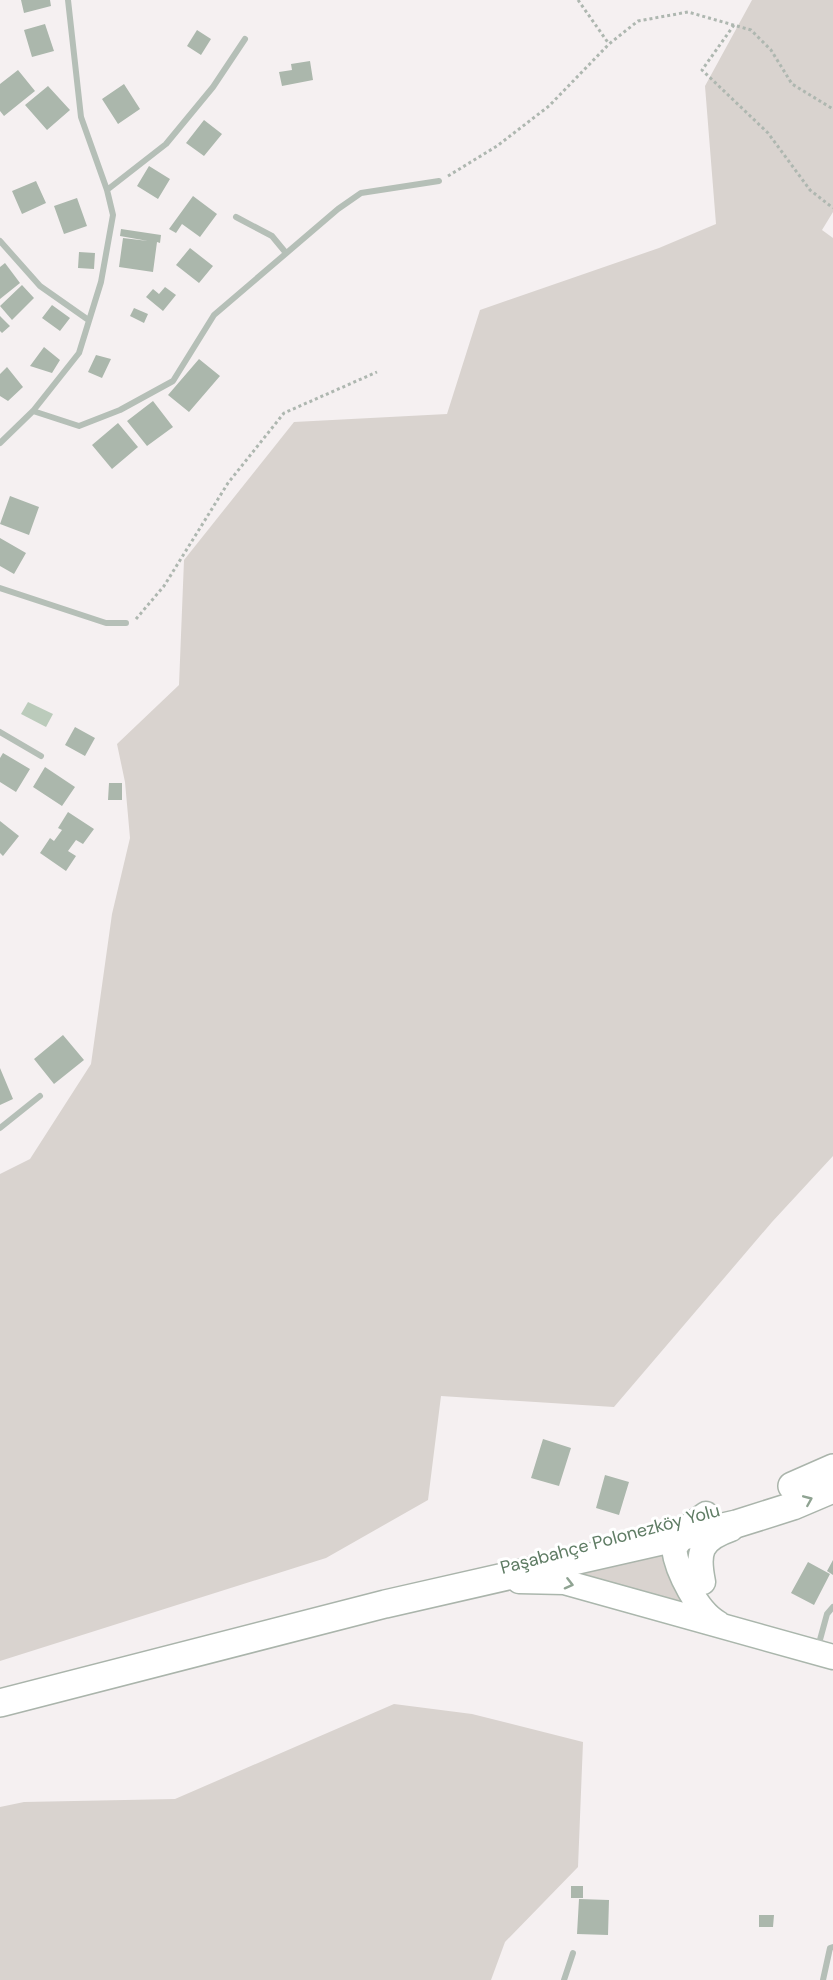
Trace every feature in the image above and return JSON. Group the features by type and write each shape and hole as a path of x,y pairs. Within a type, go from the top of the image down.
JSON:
{"main road":[{"name":"Paşabahçe Polonezköy Yolu","path":"0,1703 671,1532 706,1514 754,1501 833,1468"},
{"name":"Paşabahçe Polonezköy Yolu","path":"385,1604 537,1556 767,1515 833,1489"},
{"path":"703,1582 699,1563 701,1552 711,1538 767,1515"},
{"path":"671,1532 723,1617 743,1633"},
{"path":"671,1532 675,1555 697,1604 709,1618 743,1633"},
{"path":"469,1584 532,1580 564,1582 825,1655"},
{"name":"Paşabahçe Polonezköy Yolu","path":"0,1715 141,1667"}],"street":[{"path":"0,442 33,411 79,353 87,319 101,282 113,215 107,190 81,117 68,0"},
{"path":"107,190 166,144 213,87 246,39"},
{"path":"33,411 79,426 120,410 172,381 214,315 338,208 361,193 439,181"},
{"path":"236,217 272,236 286,253"},
{"path":"0,241 40,286 87,319"},
{"path":"0,588 106,623 126,623"},
{"path":"0,732 41,756"},
{"path":"0,1128 40,1096"},
{"path":"825,1655 827,1614 833,1607"},
{"path":"823,1980 826,1959 830,1948 833,1947"},
{"path":"564,1980 573,1953"}],"path":[{"path":"578,0 609,44"},
{"path":"439,181 497,146 549,106 609,44 638,21 688,12 751,30 771,50 792,84 833,109"},
{"path":"734,25 702,70 768,133 810,190 833,208"},
{"path":"126,623 138,618 164,586 228,483 284,413 377,372"}],"shaded area":[{"path":"752,0 833,0 833,212 822,230 833,238 833,1156 772,1222 614,1407 441,1396 428,1500 326,1558 0,1661 0,1174 30,1159 91,1064 112,914 130,838 125,782 117,744 179,685 184,560 294,422 447,414 480,310 659,248 716,224 705,86"},
{"path":"28,702 53,714 46,727 21,714"},
{"path":"661,1551 699,1616 569,1574"},
{"path":"394,1704 472,1714 583,1742 578,1867 505,1942 491,1980 0,1980 0,1807 24,1802 175,1799"}],"building":[{"path":"21,0 50,0 51,6 24,13"},
{"path":"45,24 54,51 32,57 24,30"},
{"path":"197,30 211,39 201,55 187,46"},
{"path":"310,61 313,80 282,86 279,72 292,70 291,64"},
{"path":"18,70 35,91 4,116 0,111 0,84"},
{"path":"124,84 140,109 118,124 102,99"},
{"path":"48,86 70,110 47,130 25,105"},
{"path":"204,120 222,134 204,156 186,143"},
{"path":"149,166 170,179 158,199 137,186"},
{"path":"36,181 46,203 22,214 12,191"},
{"path":"193,196 217,214 200,237 182,224 176,233 169,229"},
{"path":"77,198 87,226 64,234 54,206"},
{"path":"121,229 161,235 160,243 157,242 153,272 119,267 123,238 148,241 120,236"},
{"path":"190,248 213,266 199,283 176,265"},
{"path":"79,252 95,253 94,269 78,268"},
{"path":"5,263 20,283 0,299 0,267"},
{"path":"22,285 34,298 12,320 0,306"},
{"path":"165,287 176,295 163,311 146,297 153,289 159,294"},
{"path":"52,305 70,318 60,331 42,318"},
{"path":"134,308 148,314 144,323 130,316"},
{"path":"0,316 10,326 2,333 0,331"},
{"path":"44,347 60,360 52,373 30,366"},
{"path":"96,355 111,359 102,378 88,372"},
{"path":"199,359 220,376 189,412 168,395"},
{"path":"7,367 23,387 8,401 0,396 0,374"},
{"path":"153,401 173,427 147,446 127,421"},
{"path":"118,423 138,447 112,469 92,445"},
{"path":"10,496 39,507 29,535 0,524"},
{"path":"0,538 26,553 14,574 0,566"},
{"path":"75,727 95,738 85,756 65,745"},
{"path":"3,753 30,769 16,792 0,782 0,758"},
{"path":"45,767 75,787 62,806 33,787"},
{"path":"109,783 122,783 122,800 108,800"},
{"path":"68,812 94,829 83,844 76,840 68,851 76,856 66,871 40,853 50,838 54,841 62,830 58,828"},
{"path":"0,821 19,836 3,856 0,853"},
{"path":"63,1035 84,1060 54,1084 34,1059"},
{"path":"0,1068 13,1099 0,1105"},
{"path":"543,1439 571,1448 559,1486 531,1478"},
{"path":"605,1475 629,1482 619,1515 596,1508"},
{"path":"833,1560 833,1575 827,1571"},
{"path":"808,1562 830,1574 814,1605 791,1593"},
{"path":"571,1886 583,1886 583,1898 571,1898"},
{"path":"579,1899 609,1900 608,1935 577,1934"},
{"path":"759,1915 774,1915 773,1927 759,1927"}]}
